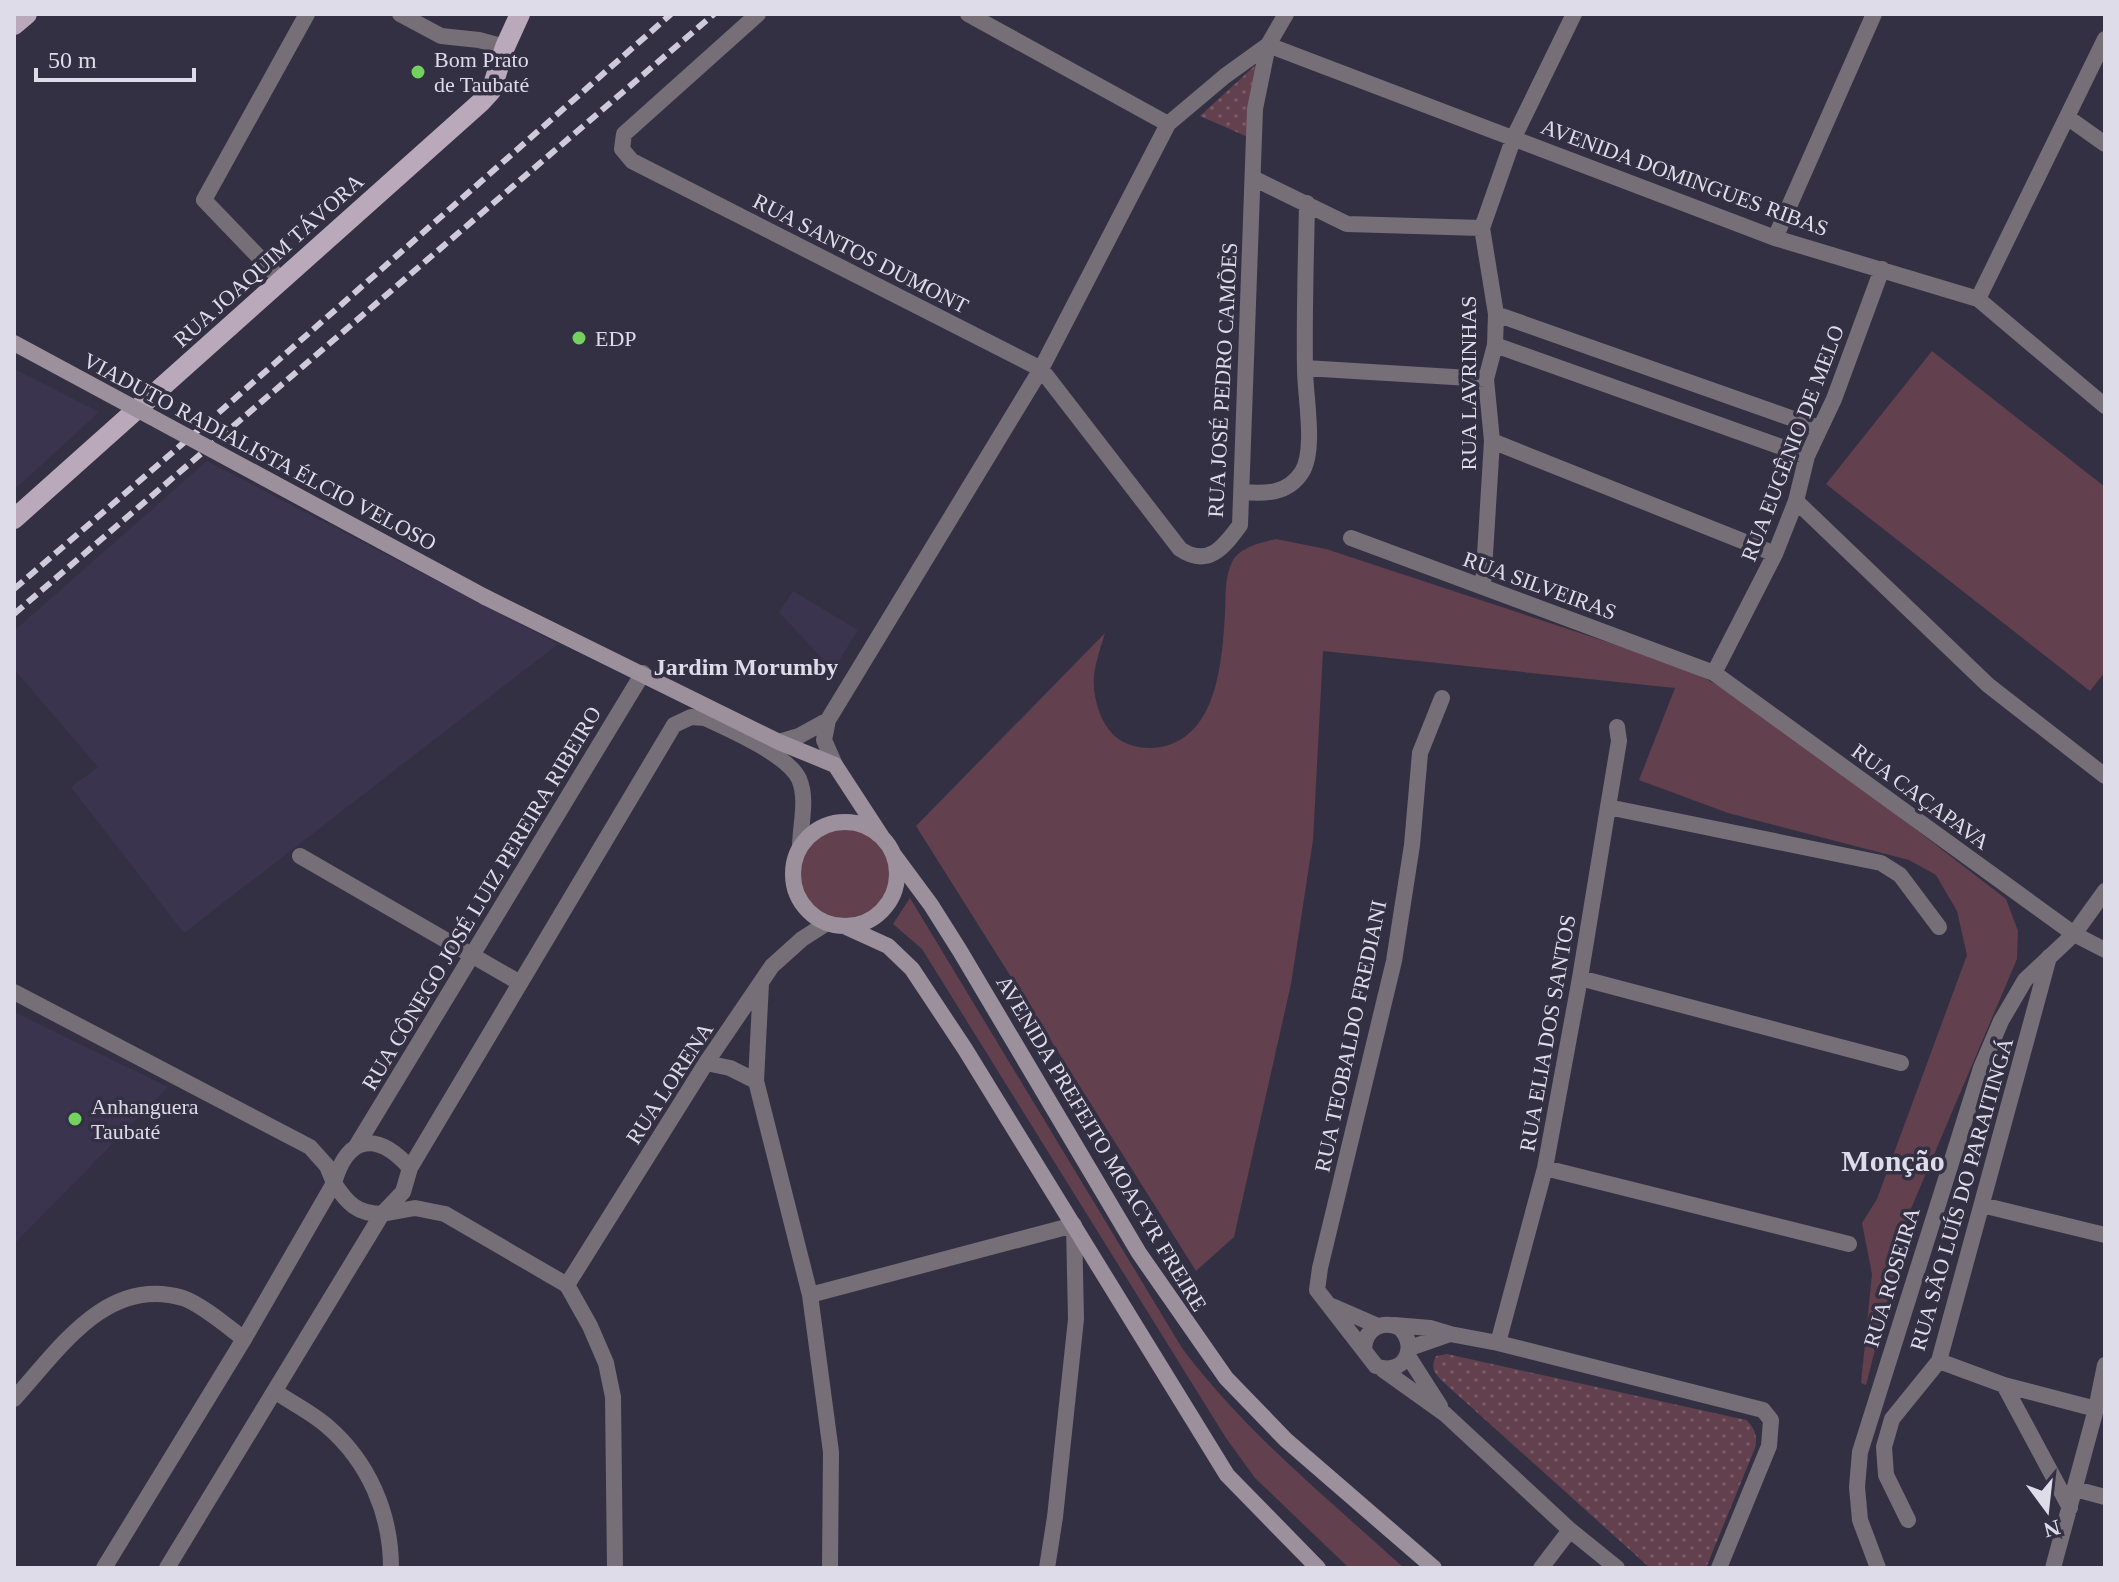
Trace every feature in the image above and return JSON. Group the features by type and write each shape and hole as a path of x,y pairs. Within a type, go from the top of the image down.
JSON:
{"main road":[{"path":"14,25 27,14"},
{"name":"RUA JOAQUIM TÁVORA","path":"14,519 481,102 491,91 505,47 520,14"},
{"name":"VIADUTO RADIALISTA ÉLCIO VELOSO","path":"14,343 485,597 779,742"},
{"path":"779,742 835,765"},
{"name":"AVENIDA PREFEITO MOACYR FREIRE","path":"835,765 960,951 1139,1253 1226,1378 1286,1440 1434,1568"},
{"path":"882,837 869,827 854,822 823,826 809,835 794,861 792,877 795,892 813,915 888,946 912,969 965,1049 1227,1475 1298,1551 1318,1568"},
{"path":"836,924 861,923 876,916 888,903 895,888 897,871 894,855"}],"street":[{"path":"281,280 204,200 307,14"},
{"path":"400,14 441,36 479,40 505,47"},
{"name":"RUA SANTOS DUMONT","path":"758,14 624,134 622,149 632,161 1041,369 1180,549 1193,558"},
{"path":"968,14 1168,124"},
{"path":"835,765 824,740 828,720 1041,369 1168,124 1268,45 1286,14"},
{"name":"RUA LAVRINHAS","path":"1483,587 1492,441 1486,379 1495,345 1496,314 1482,228 1514,137 1574,14"},
{"path":"1775,238 1874,14"},
{"path":"1978,299 2105,39"},
{"name":"AVENIDA DOMINGUES RIBAS","path":"1268,45 1775,238 1978,299 2105,406"},
{"name":"RUA JOSÉ PEDRO CAMÕES","path":"1193,558 1205,557 1216,551 1240,525 1255,109 1268,45"},
{"path":"2067,117 2105,144"},
{"path":"1253,178 1347,224 1482,228"},
{"path":"1242,492 1267,494 1293,483 1304,469 1308,453 1305,368 1307,203"},
{"name":"RUA EUGÊNIO DE MELO","path":"1714,673 1775,554 1796,501 1807,456 1834,399 1882,269"},
{"path":"1496,314 1819,428"},
{"path":"1495,345 1807,456"},
{"path":"1305,368 1486,379"},
{"path":"1492,441 1775,554"},
{"path":"1796,501 1988,685 2105,776"},
{"name":"RUA SILVEIRAS","path":"1351,538 1714,673"},
{"name":"RUA CÔNEGO JOSÉ LUIZ PEREIRA RIBEIRO","path":"104,1568 244,1339 334,1183 345,1155 357,1145 643,673"},
{"name":"RUA CAÇAPAVA","path":"1714,673 2074,934 2105,950"},
{"name":"RUA TEOBALDO FREDIANI","path":"1329,1304 1317,1290 1320,1268 1394,961 1412,845 1420,753 1442,698"},
{"path":"167,1568 382,1214 403,1192 410,1168 674,725 691,717 705,718 789,764 800,780 804,805 800,847"},
{"path":"779,742 799,736 828,720"},
{"name":"RUA ELIA DOS SANTOS","path":"1498,1343 1545,1168 1619,741 1617,727"},
{"path":"1608,807 1881,863 1900,875 1939,927"},
{"path":"300,856 520,983"},
{"path":"2074,934 2105,891"},
{"name":"RUA LORENA","path":"567,1285 706,1063 761,983 785,952 836,924"},
{"name":"RUA ROSEIRA","path":"1878,1568 1860,1520 1857,1487 1860,1452 1981,1068 2001,1021 2025,980 2074,934"},
{"name":"RUA SÃO LUÍS DO PARAITINGÁ","path":"1908,1520 1886,1475 1884,1447 1892,1419 1939,1361 2049,957"},
{"path":"1580,978 1901,1063"},
{"path":"761,983 756,1081 810,1295 831,1452 830,1568"},
{"path":"14,992 310,1147 327,1166 346,1201 356,1209 366,1214 415,1208 445,1214 567,1285 606,1363 613,1397 615,1568"},
{"path":"706,1063 730,1068 756,1081"},
{"path":"357,1145 374,1143 386,1146 410,1168"},
{"path":"1545,1168 1849,1244"},
{"path":"1982,1205 2105,1235"},
{"path":"810,1295 1074,1225 1076,1319 1047,1568"},
{"path":"14,1399 84,1322 108,1304 130,1298 161,1295 185,1299 244,1339"},
{"path":"1329,1304 1406,1334 1409,1352 1445,1414"},
{"path":"1329,1304 1364,1349 1370,1362 1445,1414 1570,1530 1617,1568"},
{"path":"1364,1349 1367,1335 1385,1325 1415,1325 1763,1410 1771,1420 1769,1446 1719,1568"},
{"path":"1382,1369 1397,1367 1409,1352 1450,1334"},
{"path":"1939,1361 2004,1385 2096,1409"},
{"path":"2053,1568 2105,1365"},
{"path":"2004,1385 2070,1508"},
{"path":"276,1392 327,1426 357,1457 379,1499 391,1541 391,1568"},
{"path":"2075,1489 2105,1497"},
{"path":"1541,1568 1570,1530"}],"shaded area":[{"path":"1261,60 1250,138 1200,116"},
{"path":"1932,351 2105,487 2105,672 2090,691 1826,484"},
{"path":"14,369 99,412 14,490"},
{"path":"207,461 558,644 184,933 71,787 98,767 14,669 14,631"},
{"path":"1276,539 1326,549 1689,669 1764,712 2006,899 2018,931 2017,959 1910,1211 1866,1385 1861,1383 1872,1274 1862,1223 1877,1199 1967,955 1957,911 1936,875 1909,860 1728,813 1639,780 1675,688 1323,651 1313,840 1291,984 1234,1237 1196,1271 916,826 1105,633 1094,684 1096,702 1108,728 1120,740 1140,747 1161,747 1180,740 1195,728 1213,694 1222,653 1230,566 1246,548"},
{"path":"793,591 858,630 833,670 779,612"},
{"path":"844,828 861,832 876,842 886,857 890,874 886,891 876,906 861,916 844,920 827,916 812,906 802,891 798,874 802,857 812,842 827,832"},
{"path":"910,898 1182,1348 1206,1379 1260,1436 1404,1568 1349,1568 1255,1478 1226,1438 922,949 893,924"},
{"name":"Anhanguera Taubaté","path":"14,1012 168,1087 14,1244"},
{"path":"1447,1354 1746,1420 1755,1433 1755,1448 1706,1568 1650,1568 1440,1379 1434,1371 1434,1363 1436,1356"}],"railway":[{"path":"14,589 671,14"},
{"path":"14,614 714,14"}],"place":[{"name":"Bom Prato de Taubaté","path":"418,72"},
{"name":"EDP","path":"579,338"},
{"name":"Anhanguera Taubaté","path":"75,1119"}],"district":[{"name":"Jardim Morumby","path":"746,667"},
{"name":"Monção","path":"1893,1161"}]}
